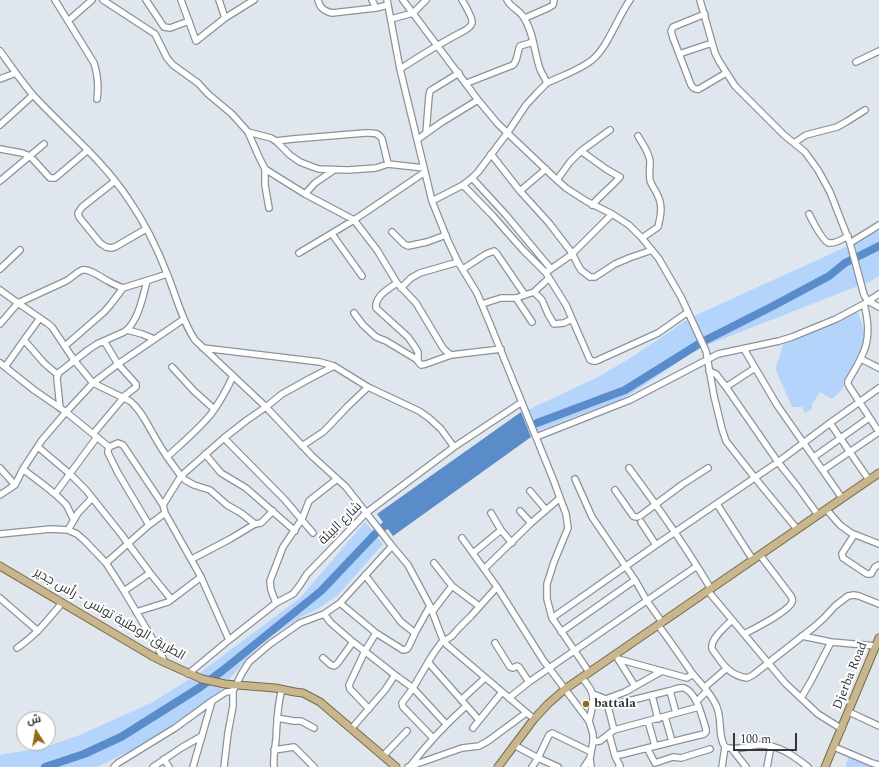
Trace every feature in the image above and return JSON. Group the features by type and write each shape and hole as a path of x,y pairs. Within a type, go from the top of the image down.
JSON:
{"main road":[{"path":"498,767 534,719 548,704 565,690 589,672 617,657 660,624 879,473"},
{"name":"الطريق الوطنية تونس - رأس جدير","path":"0,566 124,640 166,664 190,675 235,688 282,689 303,693 311,697 320,702 352,728 396,767"},
{"name":"Djerba Road","path":"825,767 879,638"}],"street":[{"path":"55,0 94,63 98,83 97,99"},
{"path":"68,21 92,0"},
{"path":"103,0 155,34 167,58 198,83 208,94 232,114 248,132 265,169 265,184 269,208"},
{"path":"146,0 164,27 170,28 189,21"},
{"path":"181,0 196,41 225,18 253,0"},
{"path":"219,0 225,18"},
{"path":"318,0 321,8 325,12 332,13 376,8 387,3 400,69 432,201 458,262 482,304 566,514 568,528 547,584 547,599 552,618 589,672"},
{"path":"372,0 376,8"},
{"path":"403,0 478,100 498,124 566,188 592,205 612,214 629,225 652,250 681,297 706,351 714,396 726,441 797,529"},
{"path":"391,19 414,13 426,0"},
{"path":"400,69 471,25 471,18 462,0"},
{"path":"507,0 510,5 525,18 541,70 547,83"},
{"path":"525,18 553,5 554,0"},
{"path":"432,201 463,185 478,172 526,105 547,83 586,64 596,56 602,49 630,0"},
{"path":"700,0 717,57 735,86 784,135 805,152 818,170 830,192 848,236 864,295 868,319 867,345 848,383 879,432 823,470"},
{"path":"705,14 674,26 671,29 673,38 693,88 699,89 726,73"},
{"path":"467,84 513,65 520,46 533,42"},
{"path":"679,54 712,43"},
{"path":"0,51 25,86 98,160 130,201 146,229 167,274 184,319 195,340 266,407 302,446 346,487 408,565 430,606 443,640 454,652 534,719"},
{"path":"856,62 879,51"},
{"path":"0,79 16,73"},
{"path":"426,133 430,91 459,73"},
{"path":"0,125 33,95"},
{"path":"418,139 478,100"},
{"path":"794,143 806,135 846,122 865,110"},
{"path":"557,180 570,162 581,151 610,130"},
{"path":"248,132 271,138 300,162 319,169 348,170 376,168 388,164 424,170"},
{"path":"276,141 377,133 382,139 388,164"},
{"path":"638,136 649,156 650,182 661,204 658,227 642,238"},
{"path":"0,181 44,144"},
{"path":"0,149 30,156 52,179 88,150"},
{"path":"581,151 620,177 592,205"},
{"path":"491,154 520,191 549,223 572,253 581,270 589,276 594,278 615,264 652,250"},
{"path":"265,169 305,194 354,220 378,250 397,283 416,303 443,348 451,355"},
{"path":"520,191 546,169"},
{"path":"305,194 315,184 334,170"},
{"path":"299,253 354,220 424,170"},
{"path":"472,178 551,269"},
{"path":"115,182 82,207 78,212 79,217 100,243 111,248 115,248 146,229"},
{"path":"463,185 547,276 563,300 590,360 596,361 658,333 688,312"},
{"path":"482,304 501,298 516,298 534,292 551,269 572,253 612,214"},
{"path":"808,214 827,242 834,242 848,236"},
{"path":"850,243 879,225"},
{"path":"392,232 408,246 427,242 446,235"},
{"path":"332,234 362,276"},
{"path":"0,269 20,250"},
{"path":"463,269 486,254 494,251 526,295"},
{"path":"401,288 411,278 420,273 458,262"},
{"path":"0,324 18,303 72,278 79,271 85,269 123,288"},
{"path":"65,346 112,304 123,288 167,274"},
{"path":"60,408 58,375 74,360 97,344 128,330 140,304 147,281"},
{"path":"397,283 383,293 376,304 376,308 408,337 416,347 418,361"},
{"path":"0,290 52,327 74,360 93,382 124,397 135,405 167,457 185,480 194,485 210,490 227,506 241,513 255,524"},
{"path":"534,292 542,300 554,324 564,323 572,319"},
{"path":"536,437 630,400 718,354 766,345 792,337 836,319 866,303 879,294"},
{"path":"516,298 532,322"},
{"path":"866,303 879,307"},
{"path":"354,313 363,325 376,337 386,341 418,361 421,365 451,355 500,349"},
{"path":"40,318 24,340 2,365 34,390 66,412 109,447"},
{"path":"0,495 14,485 45,436 93,382 184,319"},
{"path":"128,330 154,339"},
{"path":"24,340 44,363 58,375"},
{"path":"55,494 124,397 136,386 136,384 118,364 104,341"},
{"path":"203,348 262,354 312,361 334,366 368,388 419,411 441,429 454,447"},
{"path":"744,349 777,405 842,498"},
{"path":"861,359 879,368"},
{"path":"163,506 181,476 224,438 282,394 334,366"},
{"path":"172,367 194,391 214,409"},
{"path":"726,388 755,368"},
{"path":"709,371 716,374 778,462 818,515"},
{"path":"167,457 202,424 222,398 233,376"},
{"path":"302,446 330,425 368,388"},
{"path":"552,618 656,544 778,462 879,388"},
{"name":"شارع البيئة","path":"190,675 229,640 276,603 288,597 297,590 307,574 366,513 454,447 522,402"},
{"path":"814,457 869,418"},
{"path":"830,423 869,480"},
{"path":"224,438 285,500 313,532"},
{"path":"109,447 118,443 123,446 163,506 165,513 201,577 229,640"},
{"path":"38,447 70,474 92,498 171,599"},
{"path":"109,447 108,453 118,473 150,524"},
{"path":"205,454 221,473 246,488 295,531"},
{"path":"0,468 14,485"},
{"path":"629,468 675,532 697,566 709,590 732,620 785,683 810,708 842,729"},
{"path":"615,490 631,514 634,517 640,516 683,484 708,468"},
{"path":"23,469 55,494 67,506 74,520"},
{"path":"276,603 271,590 270,581 283,547 295,531 310,501 337,479"},
{"path":"575,479 592,517 635,580 660,624 693,674 706,689 714,702 719,713 721,739 725,747 722,767"},
{"path":"530,491 546,510"},
{"path":"68,530 83,507 92,498"},
{"path":"484,569 560,498"},
{"path":"717,504 753,560"},
{"path":"826,509 840,525 854,535 879,544"},
{"path":"192,559 255,524 264,521 273,511"},
{"path":"520,511 532,523"},
{"path":"106,563 150,524 165,513"},
{"path":"491,513 501,530 512,543"},
{"path":"641,522 656,544"},
{"path":"0,534 51,528 68,530 85,540 106,563 166,664"},
{"path":"473,554 501,530"},
{"path":"854,535 842,554 843,558 868,574 871,574 879,565"},
{"path":"462,538 497,587 549,669 589,721 593,742 590,755 584,767"},
{"path":"224,767 235,688 249,662 270,644 300,624 324,614 340,603 392,546"},
{"path":"744,634 790,606 793,599 760,555"},
{"path":"434,563 452,586 479,606"},
{"path":"509,698 529,682 697,566"},
{"path":"124,591 150,573"},
{"path":"365,575 401,622 415,633"},
{"path":"136,612 164,603 201,577"},
{"path":"561,632 635,580"},
{"path":"432,612 452,586"},
{"path":"433,738 402,705 403,702 435,650 443,640 452,636 497,587"},
{"path":"732,620 715,638 711,646 734,675 747,678 753,675 814,627 844,598 854,595 879,604"},
{"path":"0,598 38,631"},
{"path":"17,648 38,631 62,603"},
{"path":"340,603 376,633 403,650 407,650 430,606"},
{"path":"324,614 330,623 394,675 413,688 446,724"},
{"path":"369,709 350,689 349,685 365,651 376,633"},
{"path":"802,636 831,642 876,646"},
{"path":"322,658 334,666 353,642"},
{"path":"801,698 831,642"},
{"path":"495,643 510,667 519,667 529,682"},
{"path":"617,657 687,678 693,674"},
{"path":"617,657 635,686"},
{"path":"428,662 479,720"},
{"path":"593,742 600,741 614,730 676,714 698,704 706,689 727,668"},
{"path":"593,694 606,699 625,692 662,671"},
{"path":"352,728 385,690 394,675"},
{"path":"461,700 484,678"},
{"path":"582,678 587,683 593,694 593,703 589,721"},
{"path":"114,767 118,763 175,728 212,701 235,688"},
{"path":"608,706 670,690 685,688 698,704 706,732 704,734 615,756"},
{"path":"274,767 277,718 282,689"},
{"path":"670,690 676,714"},
{"path":"473,728 502,692"},
{"path":"652,695 658,719"},
{"path":"606,699 614,730"},
{"path":"193,767 212,701"},
{"path":"410,766 446,724 466,706"},
{"path":"849,712 879,726"},
{"path":"410,766 462,748 479,746 526,713"},
{"path":"665,717 672,741"},
{"path":"277,718 301,721 314,728"},
{"path":"648,721 655,746"},
{"path":"383,756 407,731"},
{"path":"532,767 549,735 552,733 590,755"},
{"path":"609,734 615,756 620,766 619,767"},
{"path":"153,767 202,736"},
{"path":"514,745 558,767"},
{"path":"725,747 732,749 759,745 771,746 790,754 808,767"},
{"path":"767,767 771,746"},
{"path":"274,750 294,747 314,767"},
{"path":"834,747 879,765"},
{"path":"647,748 655,763 673,757 681,758 710,749"},
{"path":"732,749 746,767"},
{"path":"590,755 591,767"},
{"path":"164,760 169,767"}],"shaded area":[{"path":"879,229 879,276 865,284 854,244"},
{"path":"848,246 858,286 707,345 694,316"},
{"path":"858,312 864,331 865,344 841,391 832,399 820,392 812,404 812,409 805,413 802,407 792,407 775,368 783,344"},
{"path":"688,319 700,347 622,399 537,431 528,410 598,377 632,357"},
{"path":"521,412 531,437 393,536 377,514"},
{"path":"365,522 383,544 338,595 267,639 245,660 219,692 164,731 142,745 97,767 0,767 0,755 22,751 56,751 56,743 80,735 151,703 201,672 300,598"},
{"path":"849,756 871,766 871,767 845,767"}],"waterway":[{"path":"537,423 625,390 702,342 829,276 845,263 879,246"},
{"path":"45,767 84,754 121,737 199,688 321,591 378,531 393,520"}],"place":[{"name":"battala","path":"586,704"}]}
